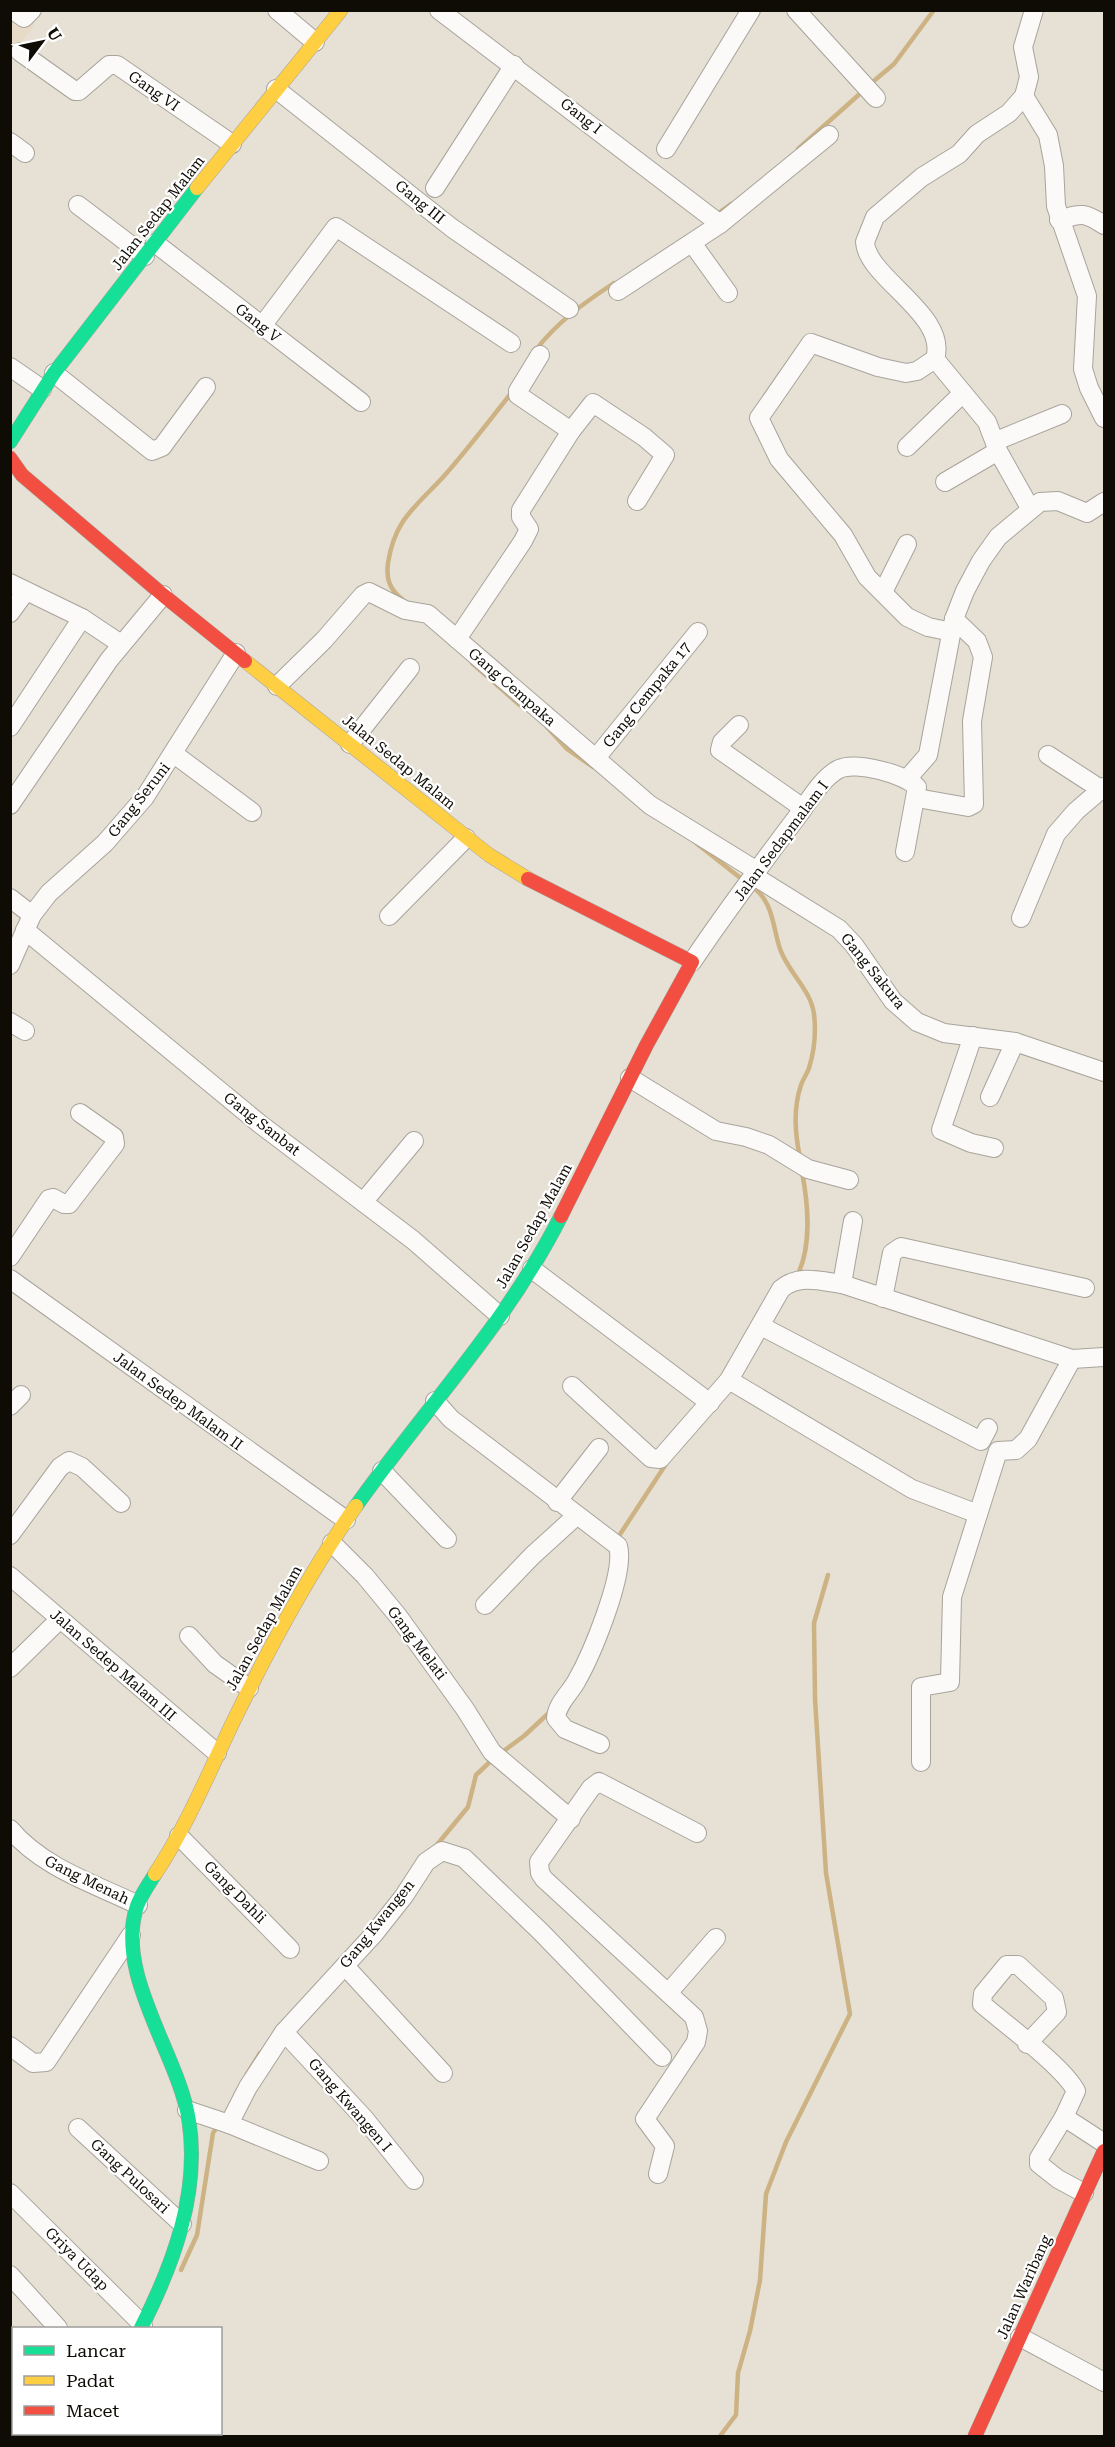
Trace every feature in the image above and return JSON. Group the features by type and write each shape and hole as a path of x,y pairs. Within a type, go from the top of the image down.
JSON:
{"street":[{"path":"13,10 24,18 32,10"},
{"path":"277,10 315,42"},
{"name":"Jalan Sedap Malam","path":"10,442 54,373 232,144 341,10"},
{"name":"Gang I","path":"439,10 716,221"},
{"path":"666,149 751,10"},
{"path":"796,10 871,93"},
{"path":"1030,508 987,422 935,359 937,343 927,324 865,248 870,226 880,213 922,177 959,154 977,134 1009,112 1024,96 1029,77 1023,47 1034,10"},
{"name":"Gang VI","path":"20,52 75,91 79,91 109,64 117,64 232,144"},
{"path":"435,188 514,65"},
{"name":"Gang III","path":"276,89 452,228 569,309"},
{"path":"1024,96 1048,135 1059,220 1087,291 1083,369 1089,388 1104,418"},
{"path":"618,291 692,243 716,221 829,135"},
{"name":"Gang V","path":"78,205 150,250 262,326 361,402"},
{"path":"1059,220 1079,213 1086,214 1104,225"},
{"path":"262,326 336,227 510,343"},
{"path":"692,243 728,293"},
{"path":"917,798 968,807 974,804 972,721 983,657 977,640 953,625 915,622 864,573 851,546 833,522 788,472 759,418 811,343 878,367 906,373 917,371 935,359"},
{"path":"540,355 518,395 571,431"},
{"path":"10,368 42,389"},
{"path":"54,373 152,451 162,447 206,387"},
{"path":"907,447 963,393"},
{"path":"457,639 528,534 529,526 521,517 521,510 590,404 595,403 664,452 664,459 637,501"},
{"path":"945,482 997,446 1062,414"},
{"name":"Jalan Sedap Malam","path":"10,458 22,475 164,596 466,838 519,874 692,962 532,1269 500,1316 346,1520 249,1688 179,1836 138,1905 131,1935 147,1998 187,2110 190,2138 182,2224 170,2268 142,2327"},
{"path":"905,852 917,798 917,787 907,779 928,755 953,625 968,584 992,546 1030,508 1050,500 1087,513 1104,502"},
{"path":"883,592 907,544"},
{"path":"10,613 18,587 82,618 121,644"},
{"name":"Gang Cempaka","path":"277,686 331,633 363,595 369,592 419,612 457,639 650,805 751,879"},
{"path":"10,805 121,644 164,596"},
{"path":"10,727 82,618"},
{"name":"Gang Cempaka 17","path":"596,758 698,632"},
{"name":"Gang Seruni","path":"10,965 28,922 50,893 124,823 174,754 236,653"},
{"path":"350,744 410,668"},
{"path":"739,725 722,742 720,750 803,808"},
{"path":"174,754 252,812"},
{"path":"1021,918 1056,834 1067,820 1103,788 1048,755"},
{"name":"Jalan Sedapmalam I","path":"692,962 803,808 832,774 848,766 907,779"},
{"path":"389,916 466,838"},
{"name":"Gang Sakura","path":"751,879 839,929 854,945 893,1001 917,1022 944,1033 1015,1042 1104,1072"},
{"name":"Gang Sanbat","path":"10,898 28,922 260,1124 364,1201 500,1316"},
{"path":"973,1036 941,1130 971,1143 994,1148"},
{"path":"990,1096 1015,1042"},
{"path":"630,1078 716,1131 754,1140 802,1164 849,1180"},
{"path":"10,1257 49,1199 53,1198 69,1204 115,1144 114,1137 80,1113"},
{"path":"364,1201 414,1141"},
{"path":"842,1284 853,1221"},
{"path":"883,1298 892,1252 901,1247 1085,1288"},
{"path":"532,1269 710,1403"},
{"name":"Jalan Sedep Malam II","path":"10,1280 346,1520"},
{"path":"572,1386 656,1460 665,1456 710,1403 732,1382 764,1328 782,1289 792,1281 842,1284 1072,1359 1104,1358"},
{"path":"764,1328 981,1441 988,1428"},
{"path":"921,1762 921,1687 950,1682 952,1597 998,1451 1016,1450 1028,1439 1072,1359"},
{"path":"732,1382 912,1489 978,1514"},
{"path":"435,1401 451,1419 557,1502 615,1543 619,1560 603,1621 576,1682 556,1711 556,1718 565,1729 600,1744"},
{"path":"557,1502 599,1448"},
{"path":"10,1535 60,1467 69,1461 82,1467 121,1503"},
{"path":"382,1471 447,1539"},
{"path":"485,1605 532,1556 576,1516"},
{"name":"Gang Melati","path":"332,1543 365,1576 398,1616 497,1757 572,1819"},
{"name":"Jalan Sedep Malam III","path":"10,1576 217,1753"},
{"path":"10,1668 59,1620"},
{"path":"189,1636 214,1664 249,1688"},
{"path":"658,2174 665,2146 645,2120 690,2055 698,2031 694,2017 540,1873 538,1862 572,1819 594,1785 603,1783 697,1833"},
{"name":"Gang Menah","path":"10,1829 34,1854 68,1873 138,1905"},
{"name":"Gang Dahli","path":"179,1836 290,1949"},
{"name":"Gang Kwangen","path":"223,2122 284,2032 345,1966 404,1896 426,1862 442,1851 464,1858 541,1932 662,2057"},
{"path":"10,2046 33,2063 46,2062 131,1935"},
{"path":"669,1992 716,1938"},
{"path":"345,1966 443,2073"},
{"name":"Gang Kwangen I","path":"284,2032 326,2075 414,2180"},
{"path":"1027,2044 1070,2080 1076,2091 1064,2117 1039,2158 1039,2164 1058,2179 1084,2193"},
{"path":"187,2110 319,2161"},
{"path":"1064,2117 1104,2143"},
{"name":"Gang Pulosari","path":"78,2128 182,2224"},
{"name":"Jalan Waribang","path":"975,2436 1104,2151"},
{"name":"Griya Udap","path":"10,2193 142,2327"},
{"path":"10,2275 57,2327"},
{"path":"1020,2337 1104,2382"}],"shaded area":[{"path":"11,11 18,11 35,25 11,55"}],"waterway":[{"path":"869,85 894,64 934,10"},
{"path":"798,149 863,91"},
{"path":"716,215 731,204"},
{"path":"535,351 562,322 614,283"},
{"path":"402,599 391,587 388,574 391,548 401,524 462,455 512,392"},
{"path":"472,663 522,707"},
{"path":"547,727 567,749 593,767"},
{"path":"696,843 743,880"},
{"path":"750,885 758,891 768,906 780,949 809,997 814,1014 815,1034 812,1055 798,1094 796,1112 800,1158"},
{"path":"797,1276 807,1239 806,1197 802,1172"},
{"path":"617,1539 666,1464"},
{"path":"720,2436 736,2415 738,2373 750,2331 760,2280 766,2194 786,2142 850,2014 826,1873 815,1699 814,1623 828,1575"},
{"path":"501,1753 524,1736 552,1710"},
{"path":"436,1846 468,1807 476,1775 494,1758"},
{"path":"247,2074 260,2053"},
{"path":"181,2270 197,2235 213,2133 218,2126"}],"traffic: fast":[{"path":"10,442 54,373 197,188"},
{"path":"356,1506 491,1329 540,1255 561,1216"},
{"path":"142,2327 173,2254 187,2202 191,2175 189,2121 183,2096 141,1987 134,1959 132,1932 137,1906 155,1874"}],"traffic: slow":[{"path":"197,188 341,10"},
{"path":"245,661 489,855 528,879"},
{"path":"155,1874 187,1818 276,1637 322,1557 356,1506"}],"traffic: jam":[{"path":"10,458 22,475 163,595 245,661"},
{"path":"528,879 692,962 646,1046 561,1216"},
{"path":"975,2436 1104,2151"}]}
